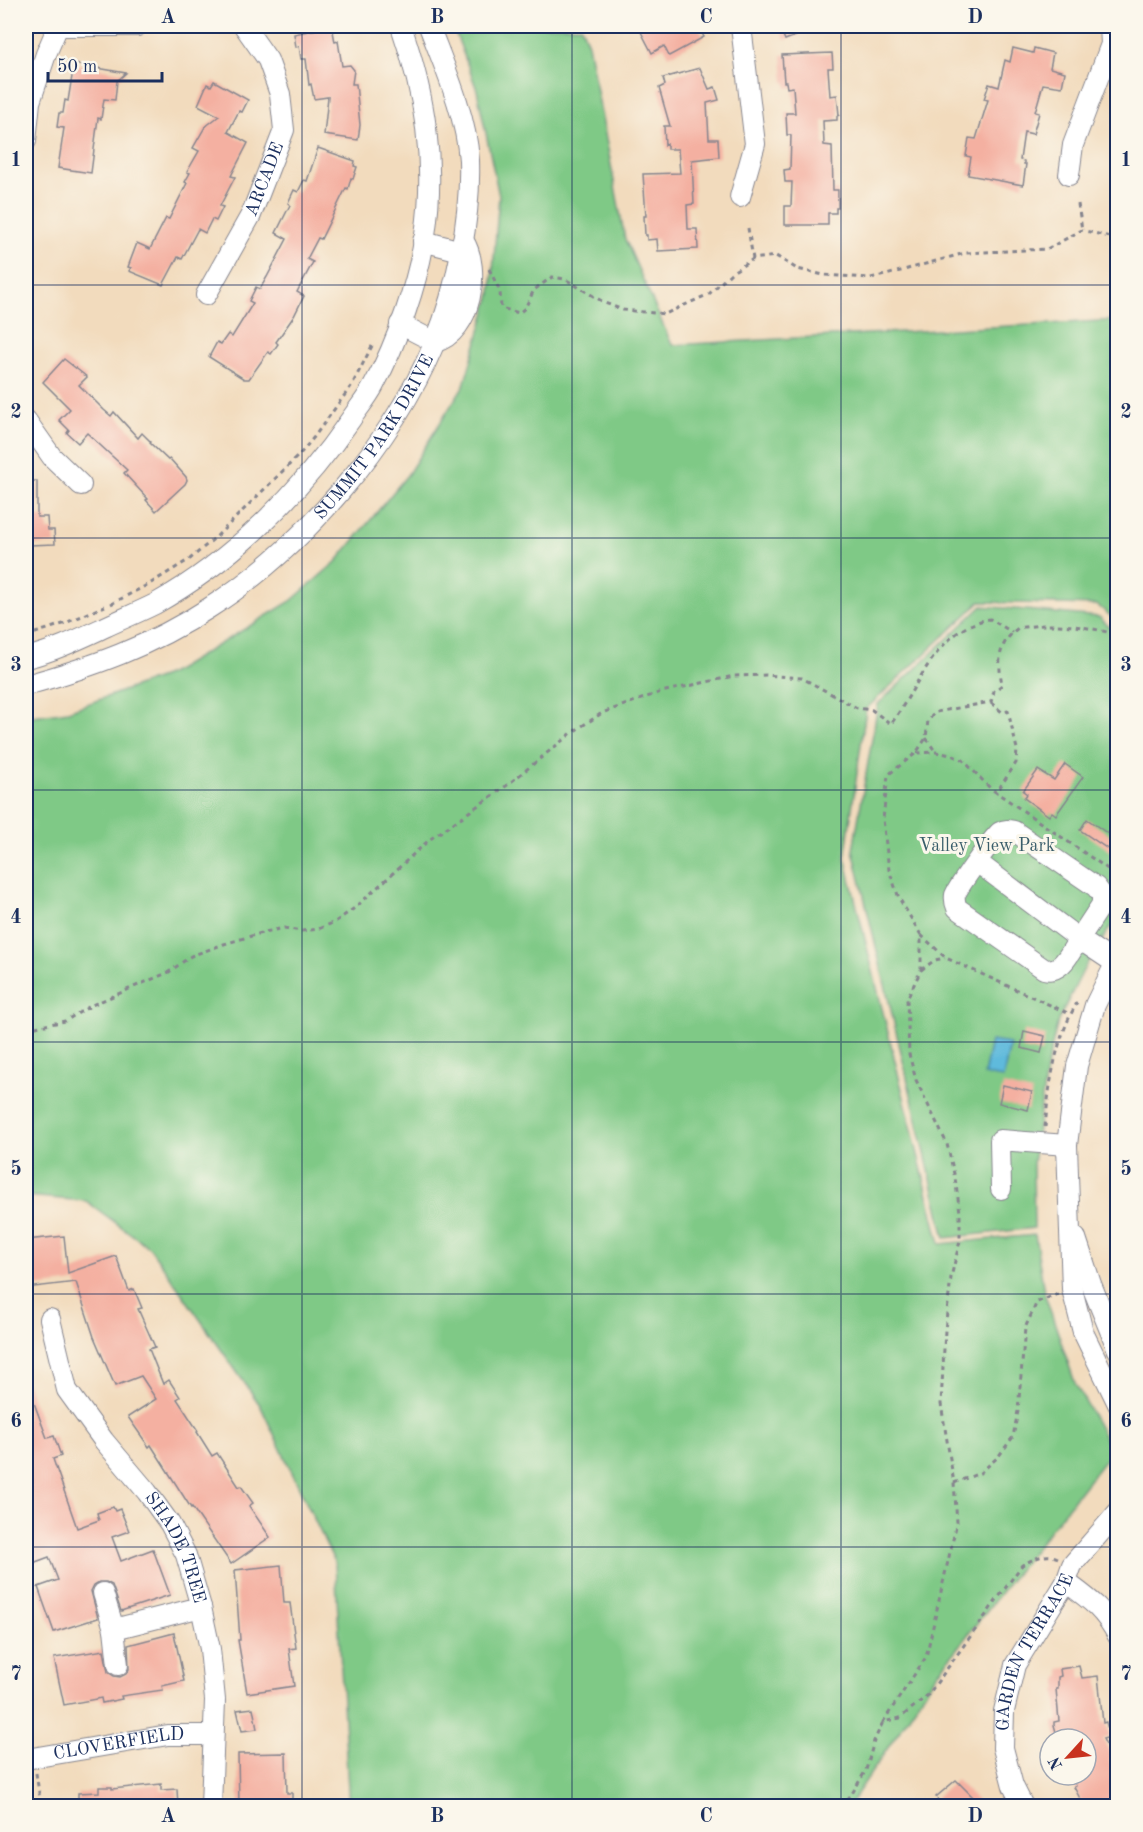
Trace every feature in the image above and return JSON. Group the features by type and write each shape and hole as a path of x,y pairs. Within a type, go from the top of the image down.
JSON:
{"street":[{"path":"26,141 30,102 58,26 137,26"},
{"name":"ARCADE","path":"206,295 251,215 284,130 280,94 268,60 244,26"},
{"name":"SUMMIT PARK DRIVE","path":"26,658 51,651 155,603 210,567 270,517 330,450 374,386 394,341 412,288 423,242 428,193 425,110 415,67 401,26"},
{"name":"SUMMIT PARK DRIVE","path":"26,685 116,657 209,609 247,581 306,530 360,466 410,391 435,342 448,301 462,245 469,197 467,149 456,100 429,26"},
{"path":"740,197 755,144 741,26"},
{"path":"1069,175 1073,145 1111,44 1110,26"},
{"path":"423,242 462,245"},
{"path":"400,324 435,342"},
{"path":"26,420 52,458 81,485"},
{"path":"1014,831 1096,887 1102,895 1102,904 1079,939 1059,968 1051,971 1044,969 957,908 954,900 956,892 998,832 1014,831"},
{"path":"977,862 1079,939 1116,960 1095,1005 1077,1066 1067,1145 1072,1288 1083,1332 1118,1404"},
{"path":"1001,1189 1000,1140 1067,1145"},
{"path":"1068,1212 1091,1284 1118,1350"},
{"name":"SHADE TREE","path":"50,1319 68,1390 104,1442 147,1492 170,1524 186,1556 210,1649 215,1700 211,1806"},
{"name":"GARDEN TERRACE","path":"1023,1806 1013,1786 1004,1748 1004,1712 1015,1665 1069,1574 1118,1512"},
{"path":"1069,1574 1108,1618 1118,1636"},
{"path":"103,1593 114,1629 118,1665"},
{"path":"114,1629 201,1607"},
{"name":"CLOVERFIELD","path":"31,1758 168,1735 212,1735"}],"path":[{"path":"1078,204 1082,230"},
{"path":"748,228 753,259"},
{"path":"487,265 500,291 501,308 508,311 519,313 525,308 534,290 552,277 565,279 605,303 623,310 665,314 709,294 731,273 753,259 776,256 797,269 824,275 870,278 886,276 965,253 1047,249 1082,230 1118,239"},
{"path":"26,636 63,624 111,604 151,583 205,547 314,437 352,385 378,335"},
{"path":"26,1029 64,1021 92,1005 169,972 191,956 224,944 284,928 302,931 318,929 335,922 356,908 429,840 474,810 573,732 602,713 661,692 734,676 766,675 802,678 857,708 872,710 891,724 940,648 960,632 978,621 990,619 1012,633"},
{"path":"991,702 1002,712 1008,711 1017,749 1016,763 996,792"},
{"path":"926,738 936,752"},
{"path":"916,753 936,752 963,760 996,792 1118,876"},
{"path":"921,934 946,958 1070,1014"},
{"path":"921,969 935,960 946,958"},
{"path":"840,1806 853,1792 866,1770 874,1741 883,1722 926,1658 957,1522 954,1483 941,1404 945,1330 951,1277 960,1241"},
{"path":"954,1483 980,1473 998,1457 1013,1437 1018,1410 1024,1328 1037,1302 1072,1288"},
{"path":"883,1722 900,1718 928,1695 1022,1565 1039,1556 1053,1556 1069,1574"},
{"path":"26,1700 31,1758 41,1806"}],"green space":[{"path":"453,26 581,26 588,44 625,239 672,345 1117,320 1117,621 1097,605 980,602 866,709 845,858 940,1244 1035,1235 1044,1292 1075,1383 1112,1451 937,1674 849,1806 349,1806 335,1563 260,1405 150,1248 86,1201 26,1196 26,717 68,711 170,674 291,601 337,561 408,474 464,385 491,294 499,196 477,90"},
{"name":"Valley View Park","path":"982,606 1099,617 1117,634 1117,917 1086,965 1058,1021 1046,1070 1033,1164 1034,1228 945,1238 853,850 878,704"}],"water":[{"path":"991,1041 1010,1044 1003,1078 984,1075"}],"building":[{"path":"332,26 335,42 338,41 342,66 350,65 354,70 352,84 356,84 360,125 358,140 324,135 328,97 314,99 311,84 309,85 306,59 301,59 299,46 296,47 294,34"},
{"path":"638,26 698,26 704,37 669,56 664,46 652,53"},
{"path":"779,26 821,26 785,40"},
{"path":"1013,48 1033,53 1034,48 1053,53 1050,68 1065,72 1062,87 1043,84 1035,112 1039,113 1033,134 1024,132 1020,160 1026,164 1023,185 968,175 971,157 966,156 969,138 976,139 988,100 984,99 989,84 999,87 1005,60 1010,62"},
{"path":"832,53 833,68 828,68 830,96 837,95 839,115 837,120 823,121 824,145 832,146 833,190 838,190 838,208 836,208 836,213 828,213 828,225 785,225 785,206 791,206 792,182 785,182 784,170 790,169 791,135 787,135 786,113 795,113 793,87 787,88 784,82 782,55"},
{"path":"74,64 126,73 117,81 115,100 104,99 101,119 98,118 91,173 58,168 64,128 57,127 59,113 63,113 65,100 68,101"},
{"path":"700,68 709,89 715,87 719,100 707,103 709,139 718,139 719,157 692,160 694,204 687,205 688,229 697,229 698,249 658,251 657,239 647,240 647,235 645,235 643,174 680,173 678,149 667,149 667,144 665,145 664,126 670,126 659,88 665,85 663,78"},
{"path":"214,81 248,100 242,112 239,111 228,132 248,143 231,176 235,177 220,206 223,207 216,221 212,219 205,233 198,229 182,259 178,257 163,285 129,271 131,268 128,267 137,243 150,249 166,218 169,219 187,183 185,182 190,173 187,172 199,151 193,148 205,127 219,116 198,105 207,84 211,86"},
{"path":"318,148 355,161 354,166 357,167 321,239 318,238 307,259 313,262 297,292 304,296 294,316 276,342 278,344 271,354 268,352 249,379 244,379 209,357 217,342 221,344 228,334 232,337 253,303 249,301 256,287 260,289 287,239 276,233 290,205 288,203 294,190 298,192 304,180 307,181"},
{"path":"64,359 87,377 79,385 104,410 111,416 114,412 138,438 142,433 186,477 185,484 156,511 124,473 127,470 87,433 78,443 67,433 69,430 59,420 70,409 43,382"},
{"path":"26,481 37,481 37,517 47,517 48,530 54,530 55,544 29,545 29,525 26,525"},
{"path":"1065,764 1083,777 1056,815 1052,812 1049,816 1024,798 1027,794 1023,791 1038,770 1054,780"},
{"path":"1087,819 1118,841 1118,856 1080,830"},
{"path":"1024,1031 1045,1036 1041,1053 1021,1048"},
{"path":"1003,1085 1032,1092 1028,1110 999,1103"},
{"path":"64,1236 68,1273 116,1256 129,1291 134,1289 142,1308 138,1309 155,1347 149,1349 163,1384 169,1380 180,1397 177,1399 212,1456 217,1453 239,1487 241,1486 253,1503 249,1506 270,1537 231,1564 191,1508 151,1445 149,1447 128,1417 156,1399 141,1376 115,1386 94,1337 76,1282 26,1288 26,1240"},
{"path":"26,1384 47,1438 54,1436 61,1456 53,1459 77,1528 99,1520 97,1513 113,1507 115,1511 120,1509 129,1531 112,1537 121,1561 153,1549 170,1595 121,1611 112,1585 99,1582 91,1591 98,1618 54,1632 38,1587 58,1580 49,1557 33,1563 26,1542"},
{"path":"281,1565 284,1603 290,1603 296,1648 289,1649 294,1686 247,1693 238,1640 240,1640 235,1570"},
{"path":"174,1633 184,1681 162,1686 163,1690 121,1696 122,1699 102,1703 101,1698 64,1705 54,1658 104,1650 108,1672 120,1677 129,1669 128,1645"},
{"path":"1079,1666 1082,1678 1098,1676 1103,1723 1106,1722 1110,1737 1103,1739 1112,1757 1109,1759 1116,1778 1113,1779 1118,1787 1118,1806 1084,1806 1074,1787 1098,1787 1098,1727 1055,1727 1054,1722 1059,1721 1056,1689 1058,1689 1058,1677 1061,1676 1060,1669"},
{"path":"253,1708 257,1729 242,1731 237,1710"},
{"path":"286,1753 287,1793 292,1793 292,1806 239,1806 238,1754"},
{"path":"956,1780 982,1806 931,1806 938,1800 936,1797"},
{"path":"161,1784 161,1790 177,1789 178,1806 78,1806 78,1793 99,1792 99,1787 112,1787 112,1789"}]}
